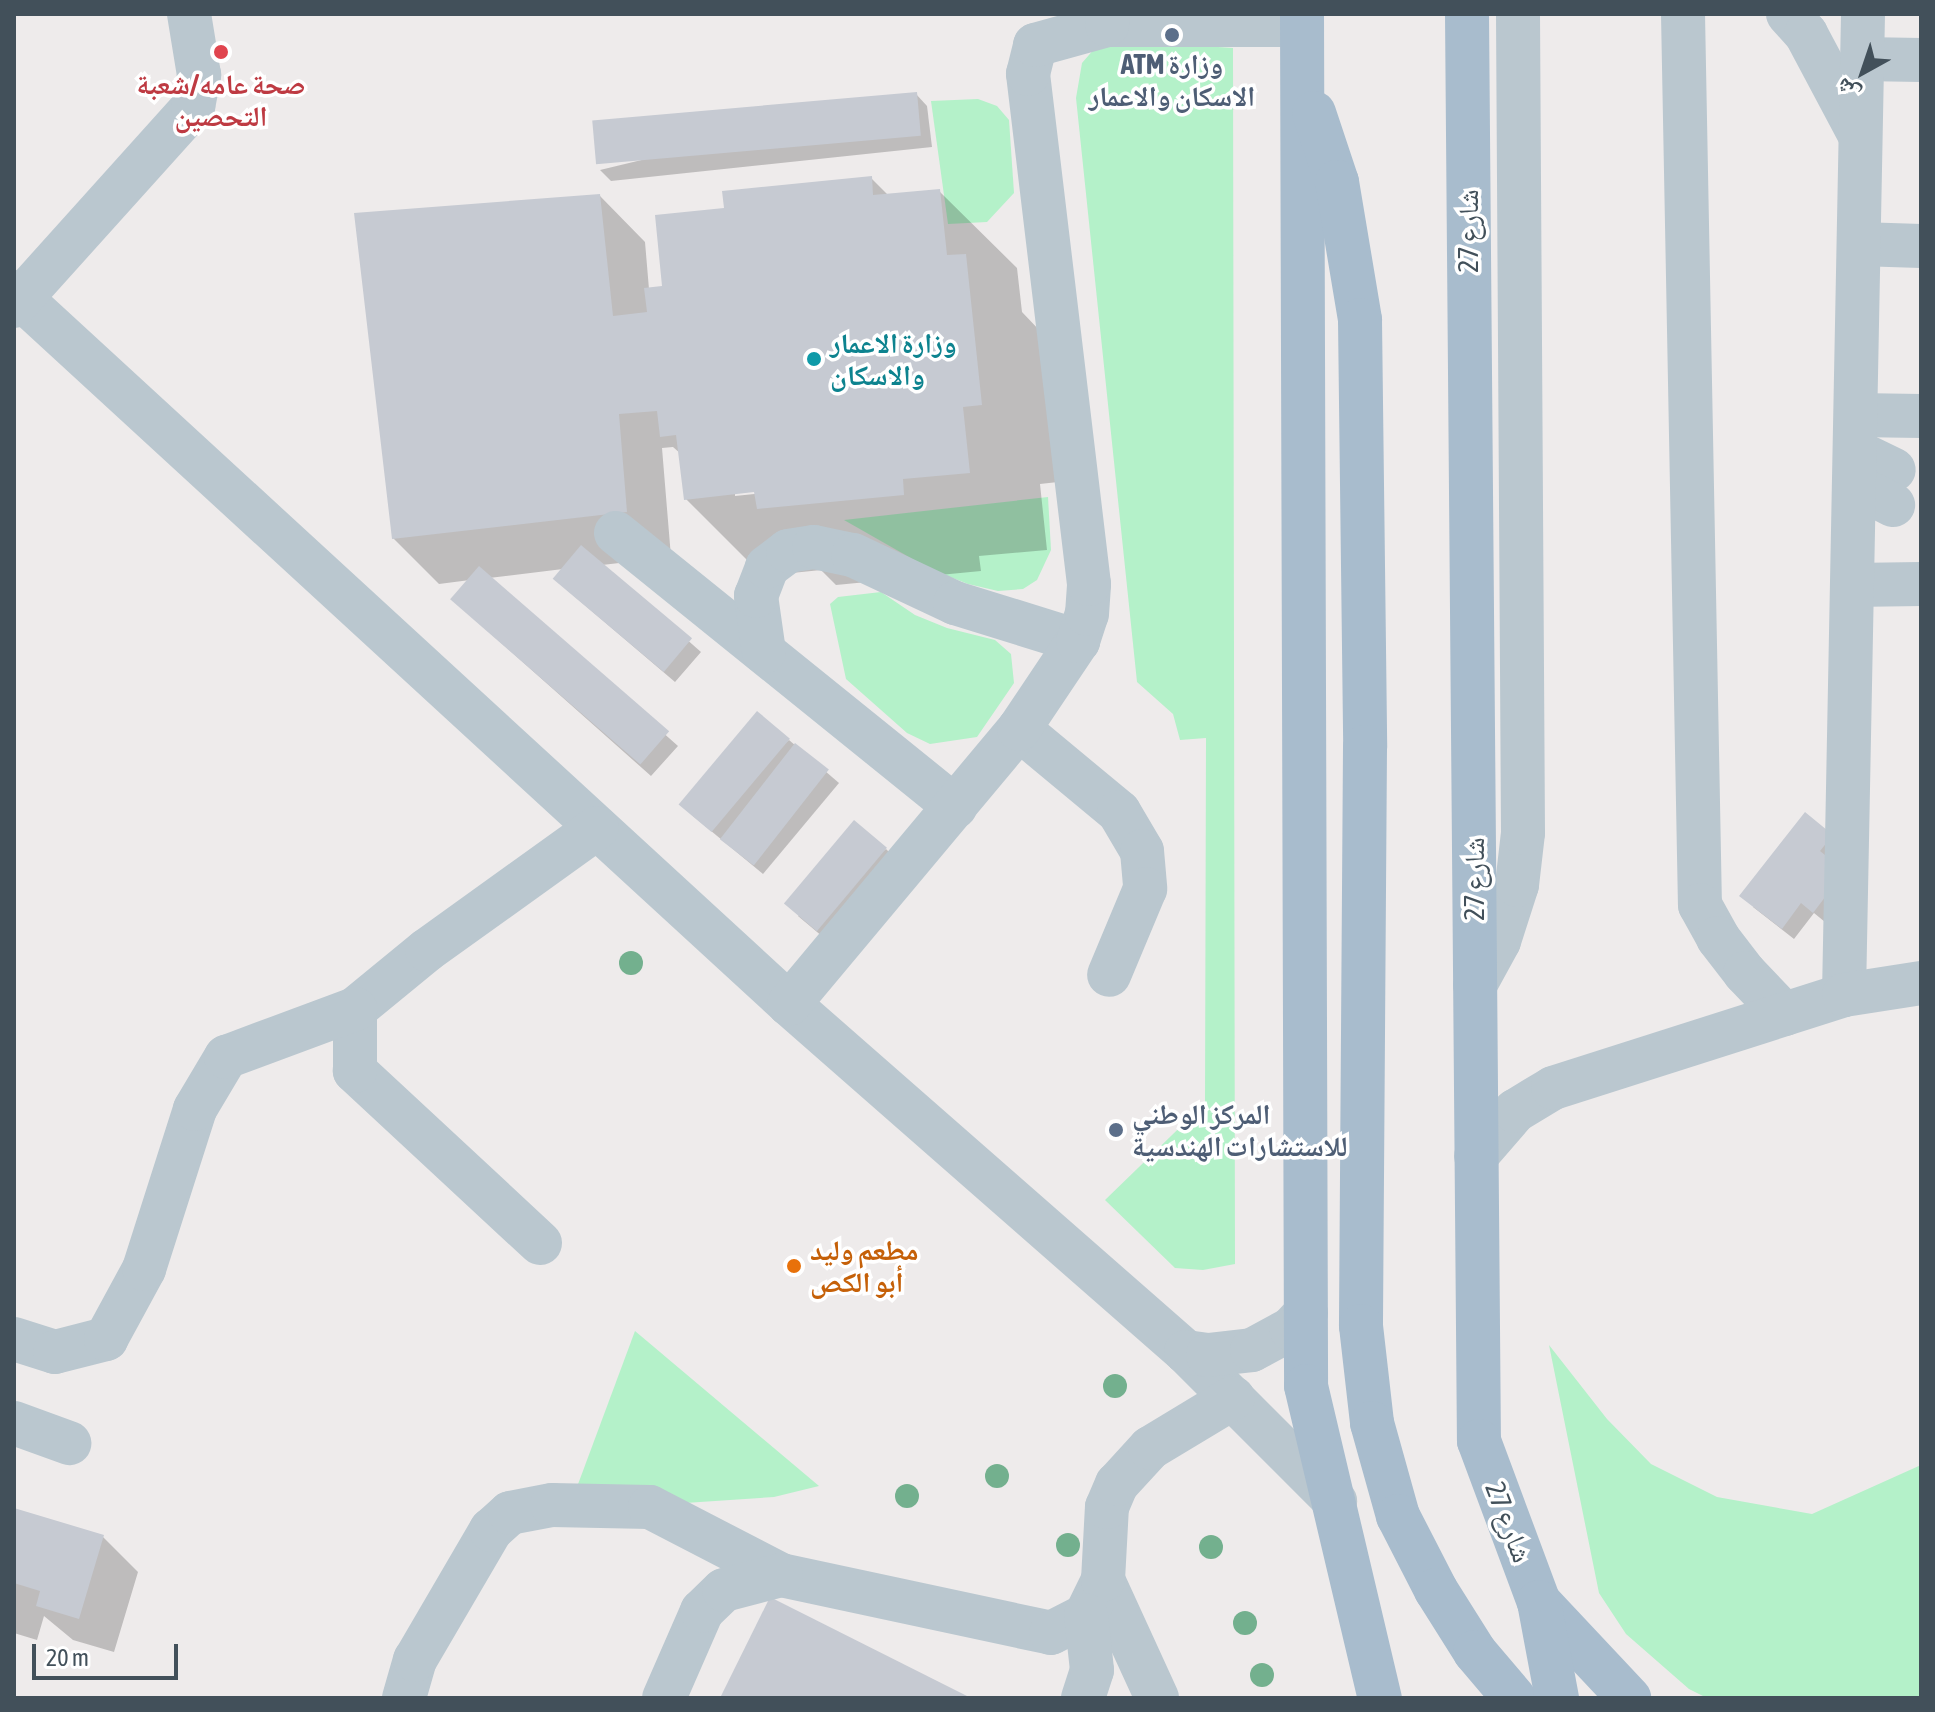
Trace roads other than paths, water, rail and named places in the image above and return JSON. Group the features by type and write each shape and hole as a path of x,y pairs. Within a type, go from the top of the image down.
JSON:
{"main road":[{"name":"شارع 27","path":"1467,14 1479,1441 1539,1602 1629,1698"},
{"path":"1302,19 1306,1386 1380,1698"},
{"path":"1302,77 1337,182 1360,320 1365,731 1361,1326 1372,1423 1398,1516 1436,1590 1475,1652 1514,1698"},
{"path":"1539,1602 1557,1698"},
{"path":"1368,1639 1394,1698"}],"street":[{"path":"189,14 199,75 193,107 16,299 789,1004 1186,1352 1335,1501"},
{"path":"1475,985 1499,941 1517,885 1523,833 1518,14"},
{"path":"1683,14 1700,905 1718,938 1745,973 1784,1014"},
{"path":"1788,14 1806,34 1861,138"},
{"path":"1844,995 1852,585 1877,466 1859,244 1863,14"},
{"path":"789,1004 1019,729 1078,641 1087,614 1089,584 1028,74 1035,45 1108,20 1302,19"},
{"path":"1862,59 1921,60"},
{"path":"1859,244 1921,246"},
{"path":"616,533 955,807"},
{"path":"764,652 756,596 767,567 788,551 814,547 853,555 955,603 1078,641"},
{"path":"1852,585 1921,584"},
{"path":"1019,729 1119,812 1142,851 1145,889 1109,975"},
{"path":"14,1339 55,1352 106,1339 144,1269 195,1109 226,1057 355,1009 427,950 597,828"},
{"path":"1476,1156 1515,1111 1553,1088 1844,995 1921,983"},
{"path":"355,1009 355,1071 540,1243"},
{"path":"1186,1352 1219,1355 1252,1350 1273,1341 1306,1313"},
{"path":"1083,1698 1092,1670 1095,1598 1107,1507 1117,1484 1150,1448 1233,1398"},
{"path":"14,1423 69,1443"},
{"path":"404,1698 415,1660 491,1530 510,1513 552,1505 650,1507 781,1575 1051,1633 1095,1598"},
{"path":"664,1698 702,1611 724,1590 781,1575"},
{"path":"1095,1598 1157,1698"}],"place":[{"name":"ATM وزارة الاسكان والاعمار","path":"1172,35"},
{"name":"صحة عامه/شعبة التحصين","path":"221,52"},
{"name":"وزارة الاعمار والاسكان","path":"814,359"},
{"name":"المركز الوطني للاستشارات الهندسية","path":"1116,1130"},
{"name":"مطعم وليد أبو الكص","path":"794,1266"}]}
